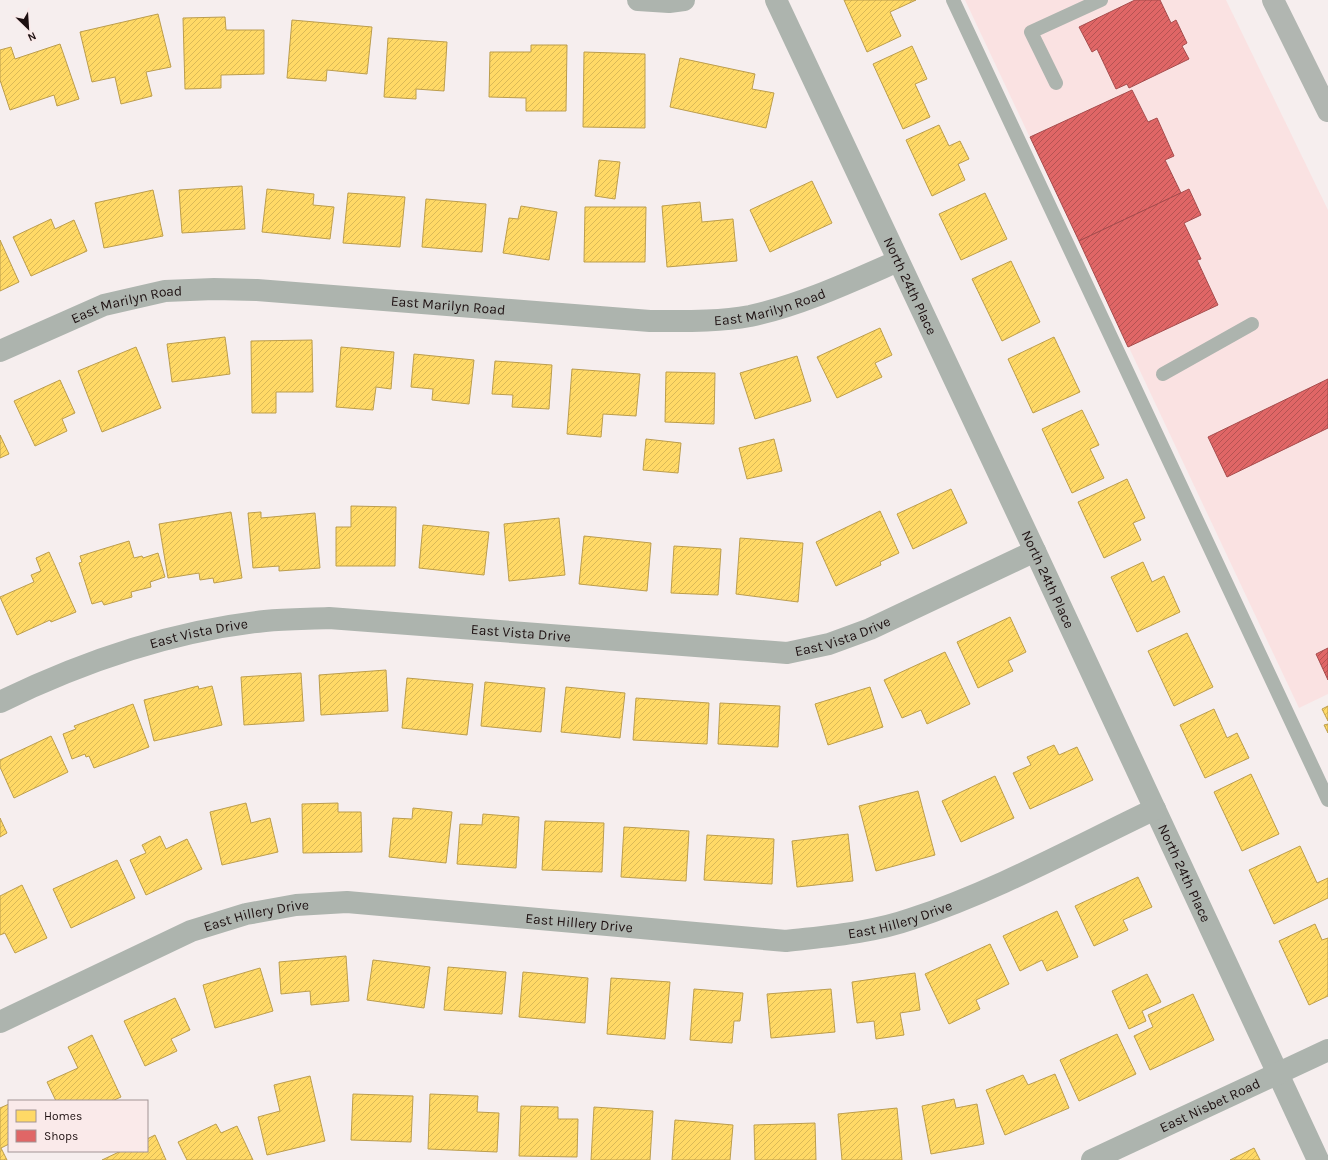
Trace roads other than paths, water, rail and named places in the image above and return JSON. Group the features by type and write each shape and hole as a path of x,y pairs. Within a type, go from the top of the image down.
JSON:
{"main road":[{"path":"1274,0 1328,111"}],"street":[{"path":"638,0 669,2 684,0"},
{"name":"North 24th Place","path":"776,0 1035,550 1318,1160"},
{"name":"East Marilyn Road","path":"0,351 104,305 164,291 214,289 257,290 650,321 689,321 750,316 799,302 898,261"},
{"name":"East Vista Drive","path":"0,702 71,669 142,644 208,629 266,621 329,618 787,652 829,644 870,629 1035,550"},
{"name":"East Hillery Drive","path":"0,1022 191,931 246,914 296,906 347,902 786,941 849,934 910,919 984,891 1155,809"},
{"name":"East Nisbet Road","path":"1092,1160 1328,1050"}],"lane":[{"path":"952,0 1328,800"},
{"path":"1056,83 1031,32 1101,0"},
{"path":"1163,374 1252,324"}]}
